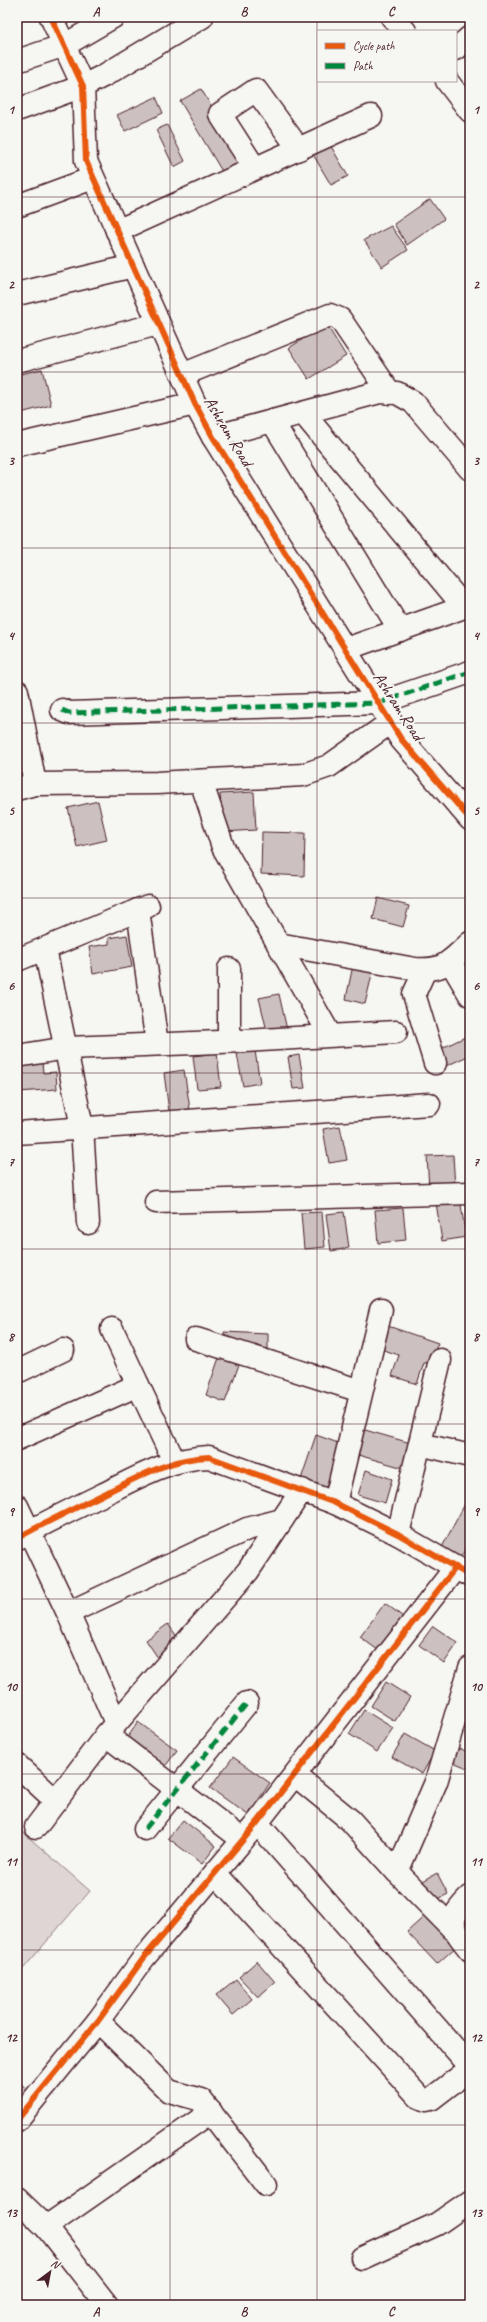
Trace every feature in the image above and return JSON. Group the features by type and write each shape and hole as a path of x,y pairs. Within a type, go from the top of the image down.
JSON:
{"street":[{"name":"Ashram Road","path":"51,17 83,86 86,161 195,404 213,437 392,722 401,739 470,819"},
{"path":"17,61 65,45 113,17"},
{"path":"17,110 83,86 105,75 202,17"},
{"path":"392,17 404,30"},
{"path":"457,48 470,37"},
{"path":"448,82 470,111"},
{"path":"254,167 220,114 256,90 299,149"},
{"path":"117,231 254,167 299,149 371,116"},
{"path":"17,206 93,178"},
{"path":"17,294 132,266"},
{"path":"182,375 330,315 340,319 390,393"},
{"path":"17,361 158,324"},
{"path":"213,437 380,392 397,393 413,402 470,469"},
{"path":"17,445 195,404"},
{"path":"303,413 467,606 346,649"},
{"path":"272,421 400,630"},
{"path":"62,710 69,713 380,703 470,672"},
{"path":"18,696 26,787 201,781 303,775 316,772 329,766 392,722"},
{"path":"201,781 223,847 330,1035"},
{"path":"17,960 143,908 157,1044"},
{"path":"278,944 424,970 444,967 470,944"},
{"path":"45,948 67,1048 82,1127 88,1223"},
{"path":"450,961 470,995"},
{"path":"229,1041 230,969"},
{"path":"424,970 414,994 435,1062"},
{"path":"17,1056 67,1048 396,1032"},
{"path":"17,1133 82,1127 428,1104"},
{"path":"156,1202 470,1193"},
{"path":"335,1503 381,1310"},
{"path":"112,1329 174,1461"},
{"path":"196,1338 361,1391"},
{"path":"17,1372 63,1350"},
{"path":"398,1534 440,1360"},
{"path":"17,1439 138,1385"},
{"path":"420,1444 470,1456"},
{"path":"17,2120 98,2021 143,1959 243,1840 294,1775 463,1571 398,1534 335,1503 210,1457 192,1457 174,1461 144,1474 22,1535"},
{"path":"36,1827 111,1729 248,1571 302,1490"},
{"path":"17,1506 22,1535 68,1614 111,1729 176,1790 243,1840"},
{"path":"68,1614 247,1529 282,1520"},
{"path":"397,1872 436,1782 470,1668"},
{"path":"145,1829 246,1703"},
{"path":"17,1765 56,1801"},
{"path":"294,1775 350,1820 397,1872 453,1929 470,1950"},
{"path":"215,1873 419,2097 426,2100 431,2099 470,2068 257,1823"},
{"path":"453,1929 454,1916 470,1897"},
{"path":"98,2021 169,2091 199,2098 266,2184"},
{"path":"46,2227 211,2112"},
{"path":"17,2199 46,2227 107,2305"},
{"path":"362,2258 437,2224 470,2201"}],"shaded area":[{"path":"17,1827 90,1891 17,1976"}],"building":[{"path":"201,89 247,166 226,178 180,101"},
{"path":"156,97 163,113 125,131 117,115"},
{"path":"167,125 185,161 174,167 156,130"},
{"path":"328,141 348,176 331,185 311,151"},
{"path":"430,199 444,219 407,245 394,224"},
{"path":"391,226 408,250 382,267 364,240"},
{"path":"326,324 346,356 309,379 289,348"},
{"path":"42,369 51,405 17,414 17,375"},
{"path":"254,792 256,830 223,832 220,794"},
{"path":"98,801 107,840 77,847 68,808"},
{"path":"262,832 305,833 304,876 261,874"},
{"path":"378,898 409,906 403,927 373,919"},
{"path":"127,935 132,967 93,974 89,947 109,944 109,938"},
{"path":"470,962 470,988 458,970"},
{"path":"353,965 373,970 365,1004 346,999"},
{"path":"279,994 287,1030 268,1035 259,998"},
{"path":"465,1037 470,1047 470,1055 446,1066 438,1050"},
{"path":"255,1051 260,1083 243,1086 237,1054"},
{"path":"217,1053 221,1087 197,1089 193,1056"},
{"path":"299,1055 305,1088 293,1089 288,1057"},
{"path":"42,1061 43,1073 56,1072 57,1089 19,1092 17,1064"},
{"path":"184,1070 190,1109 169,1112 164,1073"},
{"path":"340,1126 347,1160 329,1163 323,1129"},
{"path":"453,1155 455,1188 429,1189 427,1156"},
{"path":"460,1199 466,1237 442,1241 436,1203"},
{"path":"403,1208 406,1240 378,1243 375,1210"},
{"path":"322,1212 325,1247 304,1249 301,1213"},
{"path":"344,1212 349,1248 331,1251 326,1214"},
{"path":"385,1325 438,1343 430,1363 424,1363 417,1384 392,1376 399,1355 378,1348"},
{"path":"224,1332 268,1334 268,1353 224,1345"},
{"path":"220,1355 240,1362 225,1402 206,1395"},
{"path":"358,1428 414,1444 407,1469 351,1453"},
{"path":"316,1435 341,1444 325,1491 300,1482"},
{"path":"366,1470 392,1479 385,1503 358,1495"},
{"path":"466,1502 470,1505 470,1540 460,1559 441,1549"},
{"path":"385,1603 407,1620 382,1653 360,1637"},
{"path":"168,1624 183,1645 160,1661 146,1640"},
{"path":"433,1626 458,1643 444,1663 419,1645"},
{"path":"386,1682 410,1697 395,1721 371,1706"},
{"path":"364,1710 393,1728 377,1752 349,1734"},
{"path":"138,1722 177,1750 162,1771 123,1744"},
{"path":"405,1734 435,1751 422,1774 392,1757"},
{"path":"459,1748 470,1753 470,1769 453,1762"},
{"path":"233,1757 270,1783 248,1815 210,1788"},
{"path":"183,1820 216,1846 202,1864 168,1838"},
{"path":"437,1873 448,1894 434,1901 423,1881"},
{"path":"428,1913 458,1945 437,1964 407,1932"},
{"path":"257,1961 275,1982 258,1997 239,1977"},
{"path":"236,1979 252,1999 233,2015 216,1995"},
{"path":"17,2079 27,2090 17,2100"}],"marked path":[{"path":"62,710 69,713 379,703 470,672"},
{"path":"145,1829 247,1703"}],"cycle path":[{"path":"51,17 83,86 86,161 195,404 213,437 401,739 470,819"},
{"path":"17,1538 154,1470 181,1461 209,1457 335,1503 398,1534 470,1576"},
{"path":"17,2120 98,2021 143,1959 257,1823 456,1567"}]}
